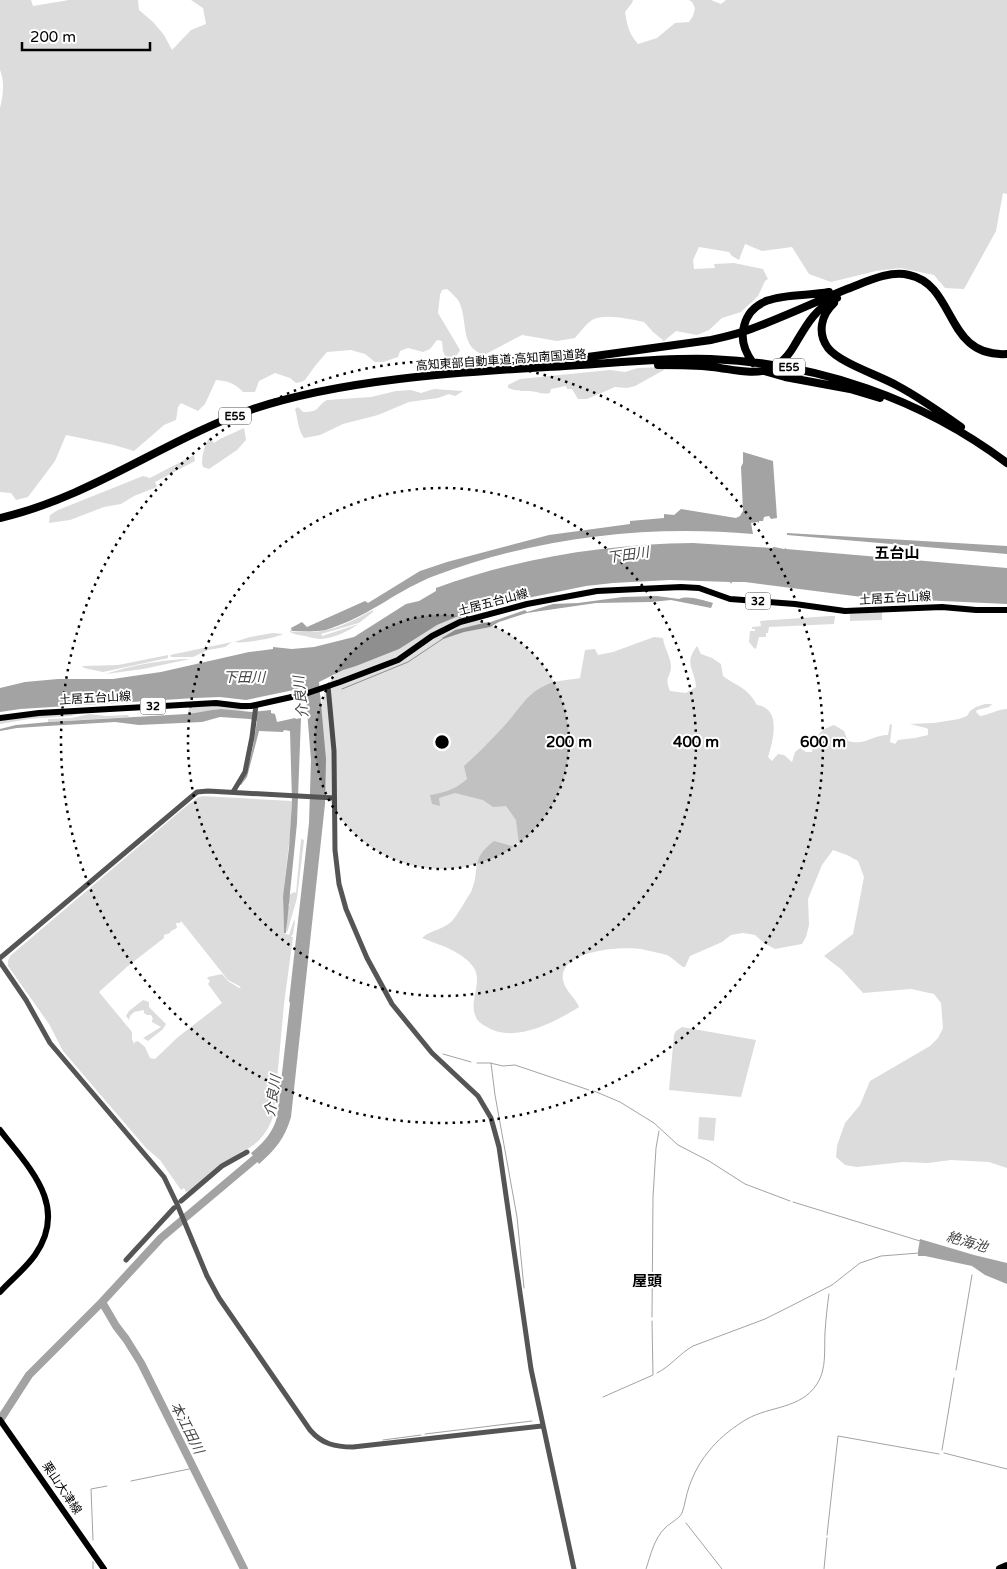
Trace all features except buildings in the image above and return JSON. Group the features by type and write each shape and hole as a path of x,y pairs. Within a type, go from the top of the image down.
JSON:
{"highway":[{"path":"487,370 735,335 823,302 859,285 890,275 909,274 925,282 934,290 960,334 968,342 982,353 994,358 1007,359"},
{"path":"920,410 850,389 777,375 763,370 754,364 744,348 742,335 745,322 752,311 762,302 773,298 835,302 850,293 885,281 902,279 922,286 939,301"},
{"path":"651,363 762,372 782,363 790,354 809,321 823,302"},
{"path":"823,302 821,330 825,342 832,352 925,402 1007,462"},
{"path":"982,353 1007,354"},
{"name":"E55","path":"651,363 710,359 740,360 795,368 849,382 920,410 961,432 1007,462"},
{"name":"高知東部自動車道;高知南国道路","path":"0,518 70,495 205,429 250,410 302,395 350,386 452,373 548,367 575,369 651,363"},
{"path":"1000,1569 1007,1566"}],"main road":[{"name":"土居五台山線","path":"0,718 39,713 187,704 216,703 256,707 305,694 398,660 432,636 460,622 527,604 596,591 681,587 699,588 730,598 845,611 942,607 1007,610"},
{"path":"0,1130 34,1174 43,1189 48,1205 49,1218 42,1244 33,1257 0,1292"},
{"name":"栗山大津線","path":"2,1423 104,1569"}],"street":[{"path":"326,687 334,751 335,850 339,884 350,920 367,958 392,1004 432,1053 478,1096 488,1112 495,1131 528,1352 542,1426 574,1569"},
{"path":"233,792 245,772 256,707"},
{"path":"0,958 194,793 202,791 233,792 334,798"},
{"path":"0,962 26,1000 50,1042 164,1177 207,1276 219,1298 310,1430 323,1442 333,1446 354,1447 542,1426"},
{"path":"181,1201 222,1166 246,1152"},
{"path":"126,1260 174,1208"}],"shaded area":[{"path":"0,0 31,0 33,6 69,0 138,0 139,10 164,35 172,50 191,30 206,24 203,8 191,0 633,0 625,12 632,37 638,44 657,38 675,23 689,22 695,8 689,0 711,0 721,4 726,0 1007,0 1007,194 1003,193 996,231 964,289 945,288 934,275 900,268 876,271 831,282 809,274 792,247 762,251 745,244 739,260 729,252 699,247 693,260 694,269 715,268 714,264 734,263 763,269 768,279 765,281 758,296 741,312 722,318 709,330 697,335 676,331 664,341 644,322 617,317 603,317 592,320 575,338 557,341 522,335 484,355 476,351 468,341 458,300 447,289 442,290 438,313 460,350 457,355 447,361 442,341 437,340 430,349 423,352 408,348 400,351 398,357 383,362 375,362 365,354 351,350 327,352 305,380 296,383 290,378 275,373 259,381 255,392 243,392 231,383 216,380 205,404 198,411 181,403 178,407 176,420 164,425 134,451 66,435 55,461 28,497 16,500 11,493 0,492 0,108 3,79 0,70"},
{"path":"666,367 664,370 635,386 627,388 615,387 587,399 578,399 572,389 567,389 566,386 551,389 550,393 518,391 508,388 508,385 520,379 610,370 625,372 638,368"},
{"path":"434,389 463,391 455,396 449,394 438,398 409,402 378,415 343,424 320,435 304,438 299,428 295,409 298,407 303,412 309,412 315,410 327,400 371,397 396,391 411,390 421,393"},
{"path":"244,428 246,440 237,450 209,469 203,467 202,460 206,443 210,437 214,443"},
{"path":"194,455 195,461 155,482 157,487 134,496 121,504 104,507 70,520 49,523 50,515 58,510 143,476 150,478"},
{"path":"373,610 359,623 321,634 322,636 359,624 346,632 331,637 317,639 290,632 291,628 292,632 328,630 348,623"},
{"path":"882,612 882,620 850,621 850,614"},
{"path":"835,616 834,624 769,627 766,637 759,637 756,649 749,642 750,631 755,631 752,627 761,626 760,621"},
{"path":"273,633 283,634 259,640 234,642 250,637"},
{"path":"654,637 663,638 670,660 671,667 667,680 670,691 686,693 696,687 690,662 697,646 701,654 721,664 723,676 746,691 757,705 765,707 770,712 774,726 768,757 772,761 778,754 784,755 792,762 795,752 800,748 806,752 812,752 818,734 834,725 844,731 848,741 859,742 888,735 890,724 892,725 890,742 895,744 898,740 928,735 928,729 910,724 959,719 967,716 976,707 985,704 992,704 989,707 977,710 976,712 980,716 1007,709 1007,1168 989,1162 951,1160 928,1163 903,1162 857,1167 845,1165 836,1157 837,1146 845,1123 860,1105 870,1081 930,1046 938,1038 943,1028 941,1003 934,994 911,989 863,993 842,970 824,956 853,934 864,877 858,861 847,855 833,850 822,865 808,899 809,925 802,944 775,949 755,935 743,933 731,935 722,942 690,956 685,967 667,955 632,948 593,952 580,956 570,962 564,970 563,980 579,1007 558,1019 522,1032 498,1032 479,1021 474,1011 477,980 474,968 464,957 422,938 448,924 457,915 471,892 478,859 486,848 494,841 515,847 519,844 516,820 506,806 493,807 483,800 455,793 439,798 440,806 432,804 430,795 450,790 467,779 464,766 533,693 550,683 580,678 585,650 595,649 598,655 613,652"},
{"path":"232,642 225,647 208,650 193,657 171,657 170,655"},
{"path":"168,655 168,658 103,672 82,666 118,665"},
{"path":"190,659 143,669 106,674 147,664"},
{"path":"219,706 249,710 234,711 221,709 188,714 189,707"},
{"path":"82,713 71,716 29,719 0,724 0,721 25,716"},
{"path":"90,714 106,716 128,715 129,717 48,722 48,719 71,718"},
{"path":"202,796 292,801 283,897 284,933 289,935 295,921 291,937 293,937 272,1119 259,1141 242,1151 186,1192 184,1188 181,1190 160,1160 146,1148 63,1051 49,1024 8,966 8,961 10,956 197,798","holes":["181,921 228,980 241,987 239,988 228,981 222,974 207,978 210,981 208,984 222,1003 178,1037 155,1059 150,1058 145,1047 138,1041 134,1044 132,1032 99,992 164,938 164,935 177,928 176,923"]},
{"path":"301,839 304,840 297,898 287,933 286,911 290,904 288,903 289,895 294,892 296,893"},
{"path":"143,1000 149,1002 149,1007 166,1024 163,1029 148,1041 143,1038 161,1027 152,1022 151,1015 144,1013 144,1010 134,1012 129,1020 126,1016 129,1011"},
{"path":"682,1027 756,1040 741,1097 669,1090 674,1035"},
{"path":"699,1117 716,1118 714,1141 698,1139"}],"water":[{"path":"743,452 773,461 777,518 771,519 769,516 764,517 763,521 759,521 759,523 751,523 753,534 713,531 672,531 591,537 551,543 472,563 421,581 362,615 328,629 292,631 291,628 302,622 307,627 365,601 368,603 420,571 549,535 630,524 630,521 664,518 664,514 674,515 681,509 736,518 743,511 741,467"},
{"path":"787,533 1007,546 1007,554 787,535"},
{"name":"下田川","path":"693,543 774,547 1007,568 1007,604 899,599 898,601 898,599 862,597 745,582 732,582 731,584 730,582 670,580 586,586 503,603 456,617 437,625 399,649 343,670 319,682 326,759 325,804 291,1117 279,1143 259,1164 251,1153 267,1137 277,1117 309,823 311,760 305,686 246,700 220,697 195,698 20,709 0,712 0,688 25,682 58,679 113,679 161,672 249,652 273,649 273,647 292,649 314,647 354,637 406,604 419,601 436,591 436,588 498,568 595,550 627,546"},
{"path":"657,596 700,599 713,603 711,608 671,600 596,603 527,613 490,627 442,638 455,630 488,623 525,610 527,612 553,604 623,597"},
{"path":"221,709 252,712 271,710 271,713 275,714 277,722 301,718 297,823 286,933 284,933 283,896 292,801 290,731 259,731 247,777 241,785 239,784 246,771 251,754 257,721 250,719 220,717 202,722 139,725 115,722 17,728 0,731 0,729 16,725 186,714"},
{"name":"絶海池","path":"920,1239 1007,1263 1007,1284 985,1275 972,1266 918,1256"}],"waterway":[{"path":"342,689 408,662 444,638"},
{"path":"443,1054 471,1062"},
{"path":"477,1063 503,1066 515,1065 589,1090"},
{"path":"491,1063 517,1217 524,1288"},
{"path":"594,1091 620,1102 654,1123 678,1145 709,1161 745,1184 790,1201"},
{"path":"652,1317 653,1197 659,1131"},
{"name":"介良川","path":"0,1420 29,1375 102,1302 161,1238 262,1153"},
{"path":"793,1202 920,1241"},
{"path":"657,1373 693,1346 765,1319 832,1285 860,1263 881,1256 919,1253"},
{"path":"956,1370 972,1275"},
{"path":"646,1569 658,1537 682,1513 688,1490 698,1466 719,1440 747,1419 794,1403 803,1398 817,1384 824,1365 829,1294"},
{"name":"本江田川","path":"102,1302 141,1363 244,1569"},
{"path":"603,1397 653,1375 652,1321"},
{"path":"942,1450 954,1378"},
{"path":"425,1434 532,1421"},
{"path":"383,1440 421,1435"},
{"path":"827,1535 838,1436 939,1454"},
{"path":"944,1453 1007,1469"},
{"path":"131,1481 194,1468"},
{"path":"93,1540 91,1489 107,1486"},
{"path":"686,1523 722,1569"},
{"path":"824,1569 827,1538"},
{"path":"93,1562 93,1569"}],"district":[{"name":"五台山","path":"897,553"},
{"name":"屋頭","path":"647,1281"}]}
